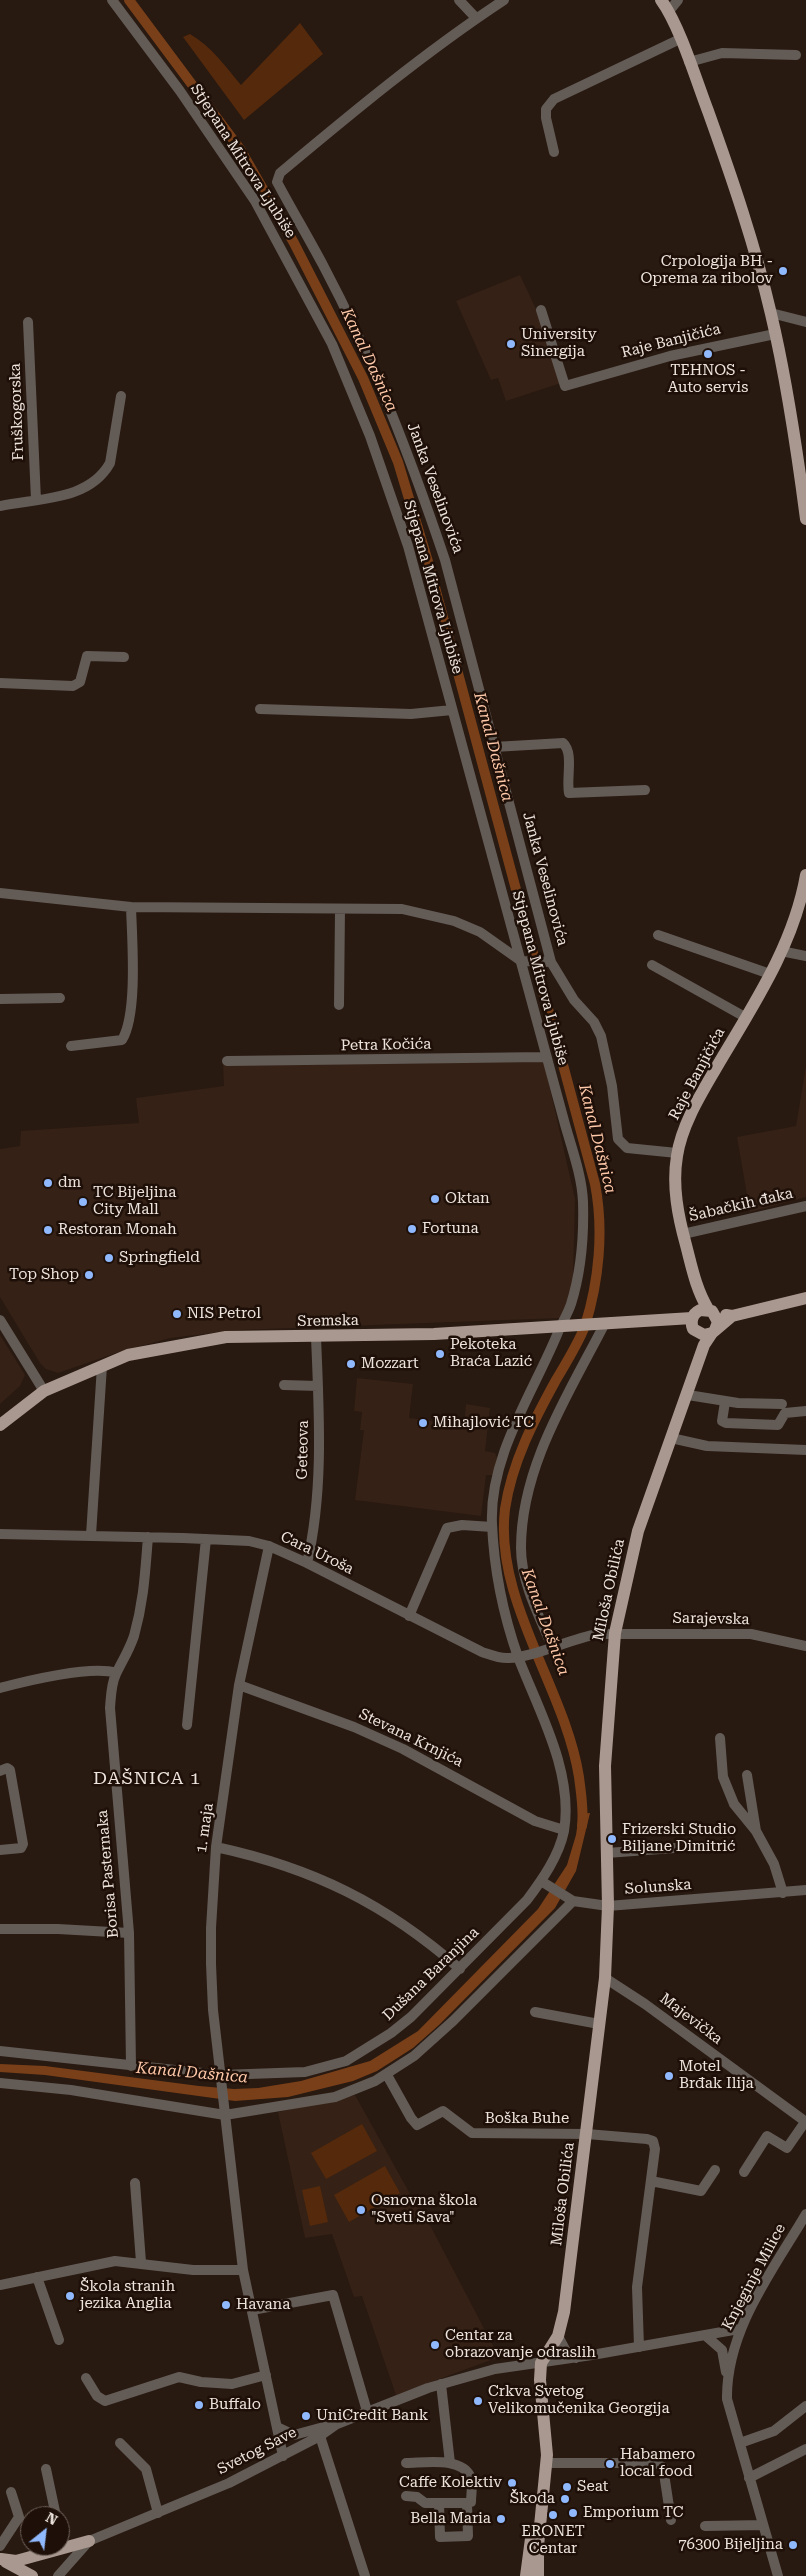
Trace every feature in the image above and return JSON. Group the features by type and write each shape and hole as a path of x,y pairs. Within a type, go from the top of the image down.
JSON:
{"main road":[{"path":"661,0 669,11 730,173 771,313 788,393 806,519"},
{"name":"Raje Banjičića","path":"699,1294 683,1234 675,1190 677,1153 701,1094 770,974 781,951 799,905 806,875"},
{"path":"694,1324 704,1335 714,1331 718,1322 699,1294"},
{"path":"699,1294 694,1324 704,1345"},
{"path":"694,1324 700,1310 732,1316 806,1298"},
{"name":"Miloša Obilića","path":"542,2363 558,2336 564,2312 605,1978 608,1906 605,1766 615,1634 638,1531 688,1395 704,1345 714,1331 732,1316"},
{"name":"Sremska","path":"0,1425 44,1391 102,1366 136,1353 226,1337 434,1334 600,1326 676,1319 694,1324"},
{"path":"538,2576 541,2503 547,2463 546,2420 540,2380 542,2363"},
{"path":"526,2576 527,2556 533,2523 541,2503"},
{"path":"70,2542 89,2541"},
{"path":"0,2559 16,2561 28,2556"},
{"path":"519,2576 527,2556"},
{"path":"0,2559 20,2572 32,2576"}],"street":[{"name":"Stjepana Mitrova Ljubiše","path":"112,0 180,91 255,202 332,344 370,436 398,514 491,847 513,940 524,961 545,1057 563,1117 583,1202 582,1244 577,1279 572,1303 519,1416 501,1465 495,1492 492,1527"},
{"path":"459,0 476,18 504,0"},
{"path":"669,11 678,0"},
{"name":"Janka Veselinovića","path":"476,18 373,95 280,173 277,182 324,265 399,431 445,560 548,961"},
{"path":"554,152 546,118 546,109 554,99 680,40"},
{"path":"689,62 722,53 796,54"},
{"name":"Raje Banjičića","path":"541,310 565,386 670,356 775,334"},
{"path":"771,313 806,322"},
{"name":"Fruškogorska","path":"28,322 36,500"},
{"path":"0,506 74,494 105,472 110,463 120,396"},
{"path":"0,683 73,686 80,682 87,656 124,657"},
{"path":"260,710 402,714 452,710"},
{"path":"494,747 563,743 567,747 568,754 569,792 645,790"},
{"path":"0,893 131,906 402,908 454,921 480,932 524,961 548,961 574,1000 594,1022 601,1036 612,1086 618,1139 627,1148 677,1153"},
{"path":"71,1046 122,1040 127,1032 131,1004 131,906"},
{"path":"339,1005 340,908"},
{"path":"658,935 770,974"},
{"path":"781,951 806,956"},
{"path":"652,965 745,1017"},
{"path":"0,998 60,998"},
{"name":"Petra Kočića","path":"227,1061 545,1057"},
{"name":"Šabačkih đaka","path":"683,1234 806,1206"},
{"path":"0,1320 44,1391"},
{"path":"551,1646 529,1592 521,1549 524,1514 532,1472 600,1326"},
{"name":"Geteova","path":"307,1563 313,1535 317,1492 318,1386 316,1337"},
{"path":"91,1536 102,1366"},
{"path":"284,1385 318,1386"},
{"path":"688,1395 725,1402 782,1404"},
{"path":"725,1402 722,1421 726,1423 778,1425 785,1413 806,1411"},
{"path":"671,1438 707,1446 806,1450"},
{"path":"409,1616 447,1528 462,1525 492,1527"},
{"name":"Dušana Baranjina","path":"0,2051 221,2075 304,2072 346,2060 391,2033 460,1969 543,1883 559,1848 564,1830 564,1802 553,1744 497,1584 492,1527"},
{"name":"Cara Uroša","path":"0,1534 206,1538 249,1541 269,1546 307,1563 482,1652 500,1658 521,1656 576,1638 615,1634"},
{"name":"Borisa Pasternaka","path":"131,2066 129,1933 111,1739 111,1687 116,1673 128,1655 138,1622 146,1582 148,1537"},
{"path":"187,1724 206,1538"},
{"name":"1. maja","path":"269,1546 239,1685 216,1847 211,1928 211,1964 213,2010 243,2270 283,2456"},
{"name":"Sarajevska","path":"615,1634 751,1634 806,1646"},
{"path":"0,1688 64,1675 104,1671 116,1673"},
{"name":"Stevana Krnjića","path":"239,1685 362,1730 403,1749 535,1821 564,1830"},
{"path":"720,1738 723,1777 734,1804 756,1831 774,1864 783,1892"},
{"path":"0,1771 7,1768 10,1770 23,1844 21,1848 0,1850"},
{"path":"747,1775 756,1831"},
{"path":"216,1847 264,1858 329,1882 398,1920 460,1969"},
{"path":"607,1853 674,1848"},
{"name":"Solunska","path":"543,1883 570,1900 608,1906 806,1890"},
{"path":"0,2083 71,2090 225,2112 335,2097 387,2075 443,2031 570,1900"},
{"path":"0,1930 58,1929 129,1933"},
{"name":"Majevička","path":"605,1978 645,2004 806,2122 787,2148 767,2136 744,2172"},
{"path":"535,2012 599,2024"},
{"name":"Boška Buhe","path":"387,2075 411,2118 417,2125 443,2111 472,2133 587,2134"},
{"path":"587,2134 647,2139 653,2141 655,2149 637,2287 639,2347"},
{"path":"651,2181 701,2191 715,2170"},
{"path":"135,2183 141,2262"},
{"name":"Knjeginje Milice","path":"778,2576 727,2399 727,2378 740,2329 806,2214"},
{"path":"0,2285 107,2262 141,2262 194,2270 243,2270"},
{"path":"37,2276 59,2340"},
{"path":"252,2310 333,2295 367,2412"},
{"name":"Svetog Save","path":"58,2576 89,2541 158,2513 283,2456 320,2436 337,2424 441,2384 485,2371 576,2358 740,2329"},
{"path":"558,2336 566,2352 576,2358"},
{"path":"706,2336 722,2350 727,2378"},
{"path":"86,2378 97,2396 105,2401 179,2377 200,2382 232,2384 266,2375"},
{"path":"441,2384 450,2463"},
{"path":"740,2443 774,2431 806,2406"},
{"path":"277,2427 294,2435 337,2424"},
{"path":"320,2436 365,2576"},
{"path":"120,2443 146,2469 158,2513"},
{"path":"749,2478 806,2449"},
{"path":"547,2463 656,2462 663,2467 672,2520"},
{"path":"406,2463 450,2463 462,2469 471,2477 471,2502 467,2504 425,2503 420,2498 406,2496"},
{"path":"46,2469 54,2506"},
{"path":"0,2546 19,2517 11,2492"},
{"path":"439,2503 440,2537 468,2536 467,2504"},
{"path":"705,2526 763,2525"},
{"path":"69,2576 77,2553"}],"shaded area":[{"path":"300,23 323,54 244,120 183,37 190,34 198,39 218,57 241,85"},
{"name":"University Sinergija","path":"520,275 536,309 561,383 506,401 498,378 491,380 456,301"},
{"path":"544,1062 575,1199 573,1277 569,1299 560,1318 239,1330 170,1338 116,1353 58,1373 46,1369 40,1363 0,1297 0,1149 20,1146 21,1131 139,1123 136,1098 224,1086 223,1065"},
{"path":"806,1066 806,1197 750,1212 737,1137 796,1126"},
{"path":"0,1335 25,1375 20,1386 0,1404"},
{"path":"357,1378 413,1384 409,1418 464,1425 466,1404 490,1408 485,1451 495,1453 497,1458 494,1475 486,1475 481,1516 355,1500 364,1430 360,1430 362,1412 354,1411"},
{"path":"590,1813 576,1871 555,1908 439,2025 413,2048 377,2071 353,2081 288,2097 235,2101 45,2075 0,2072 0,2064 45,2066 234,2089 258,2088 301,2081 370,2061 418,2031 538,1909 567,1865 576,1835 579,1814"},
{"name":"Osnovna škola \"Sveti Sava\"","path":"355,2095 414,2201 420,2206 499,2357 396,2395 362,2296 354,2297 332,2234 305,2238 278,2112"},
{"path":"362,2124 377,2151 326,2179 311,2153"},
{"path":"385,2166 400,2193 349,2222 334,2195"},
{"path":"320,2186 328,2222 310,2226 302,2190"}],"waterway":[{"name":"Kanal Dašnica","path":"129,0 240,149 294,243 363,378 398,462 429,565 595,1184 598,1201 599,1255 590,1309 579,1340 548,1395 518,1458 505,1509 504,1543 510,1577 520,1611 560,1711 571,1744 579,1777 582,1826"}],"place":[{"name":"Crpologija BH - Oprema za ribolov","path":"783,271"},
{"name":"University Sinergija","path":"511,344"},
{"name":"TEHNOS - Auto servis","path":"708,354"},
{"name":"dm","path":"48,1183"},
{"name":"Oktan","path":"435,1199"},
{"name":"TC Bijeljina City Mall","path":"83,1202"},
{"name":"Fortuna","path":"412,1229"},
{"name":"Restoran Monah","path":"48,1230"},
{"name":"Springfield","path":"109,1258"},
{"name":"Top Shop","path":"89,1275"},
{"name":"NIS Petrol","path":"177,1314"},
{"name":"Pekoteka Braća Lazić","path":"440,1354"},
{"name":"Mozzart","path":"351,1364"},
{"name":"Mihajlović TC","path":"423,1423"},
{"name":"Frizerski Studio Biljane Dimitrić","path":"612,1839"},
{"name":"Motel Brđak Ilija","path":"669,2076"},
{"name":"Osnovna škola \"Sveti Sava\"","path":"361,2210"},
{"name":"Škola stranih jezika Anglia","path":"70,2296"},
{"name":"Havana","path":"226,2305"},
{"name":"Centar za obrazovanje odraslih","path":"435,2345"},
{"name":"Crkva Svetog Velikomučenika Georgija","path":"478,2401"},
{"name":"Buffalo","path":"199,2405"},
{"name":"UniCredit Bank","path":"306,2416"},
{"name":"Habamero local food","path":"610,2464"},
{"name":"Caffe Kolektiv","path":"512,2483"},
{"name":"Seat","path":"567,2487"},
{"name":"Škoda","path":"565,2499"},
{"name":"Emporium TC","path":"573,2513"},
{"name":"ERONET Centar","path":"553,2515"},
{"name":"Bella Maria","path":"501,2519"},
{"name":"76300 Bijeljina","path":"793,2545"}],"district":[{"name":"DAŠNICA 1","path":"147,1779"}]}
